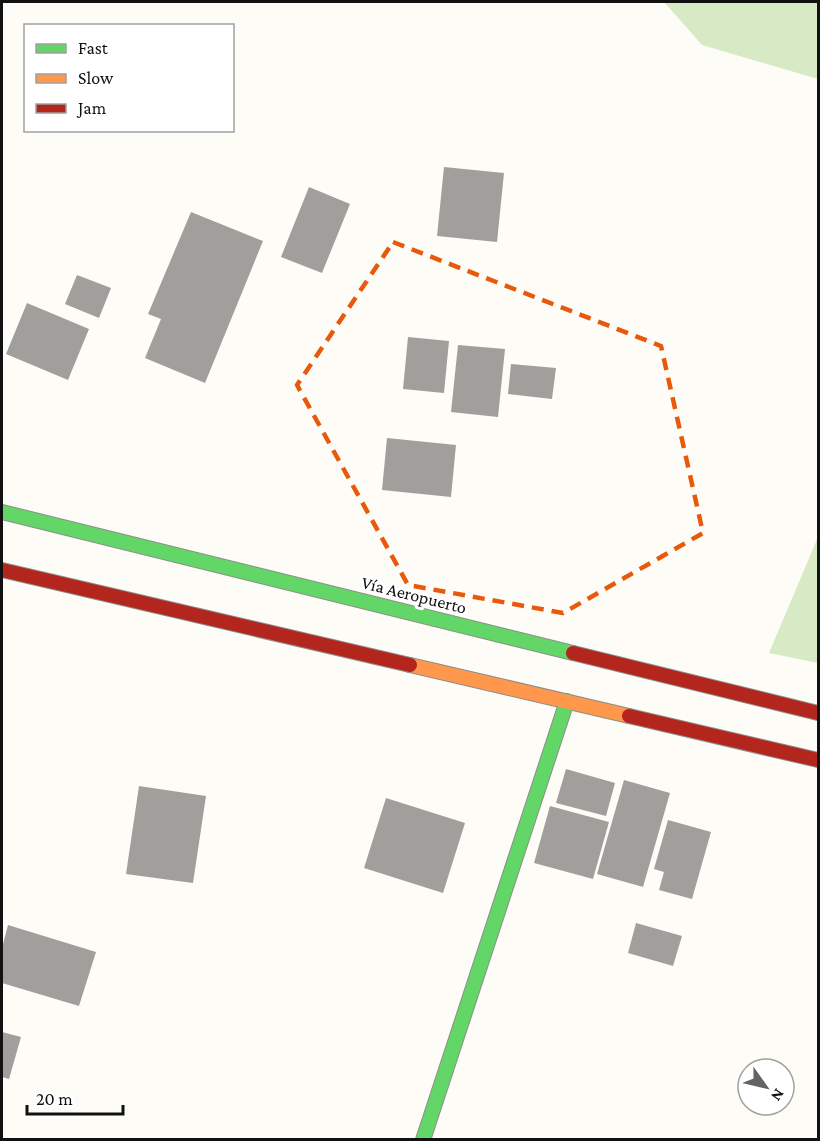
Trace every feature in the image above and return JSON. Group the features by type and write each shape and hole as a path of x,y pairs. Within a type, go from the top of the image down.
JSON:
{"street":[{"name":"Vía Aeropuerto","path":"2,513 819,713"},
{"path":"2,570 819,760"},
{"path":"423,1140 567,701"}],"highlighted area":[{"path":"393,242 661,346 703,533 563,613 408,585 297,385"}],"green space":[{"path":"664,2 818,2 818,79 702,45"},
{"path":"818,537 818,663 769,653"}],"building":[{"path":"444,167 504,173 497,242 437,236"},
{"path":"309,187 350,204 322,273 281,257"},
{"path":"191,212 263,241 205,383 145,358 161,319 148,314"},
{"path":"77,275 111,288 99,318 65,304"},
{"path":"27,303 89,329 68,380 6,354"},
{"path":"408,337 449,341 444,393 403,389"},
{"path":"458,345 505,349 498,417 451,412"},
{"path":"511,364 556,368 552,399 508,394"},
{"path":"387,438 456,445 451,497 382,490"},
{"path":"566,769 615,783 606,816 556,803"},
{"path":"624,780 670,793 643,887 597,874"},
{"path":"139,786 206,796 193,883 126,874"},
{"path":"386,798 465,823 443,893 364,868"},
{"path":"550,806 609,822 593,879 534,863"},
{"path":"668,820 711,832 692,899 659,890 664,872 654,869"},
{"path":"636,923 682,936 673,966 628,953"},
{"path":"8,925 96,952 79,1006 2,983 2,948"},
{"path":"2,1032 21,1037 9,1079 2,1077"}],"traffic: fast":[{"path":"2,512 573,653"},
{"path":"423,1140 567,701"}],"traffic: slow":[{"path":"410,665 629,716"}],"traffic: jam":[{"path":"2,570 410,665"},
{"path":"573,653 818,713"},
{"path":"629,716 818,760"}]}
